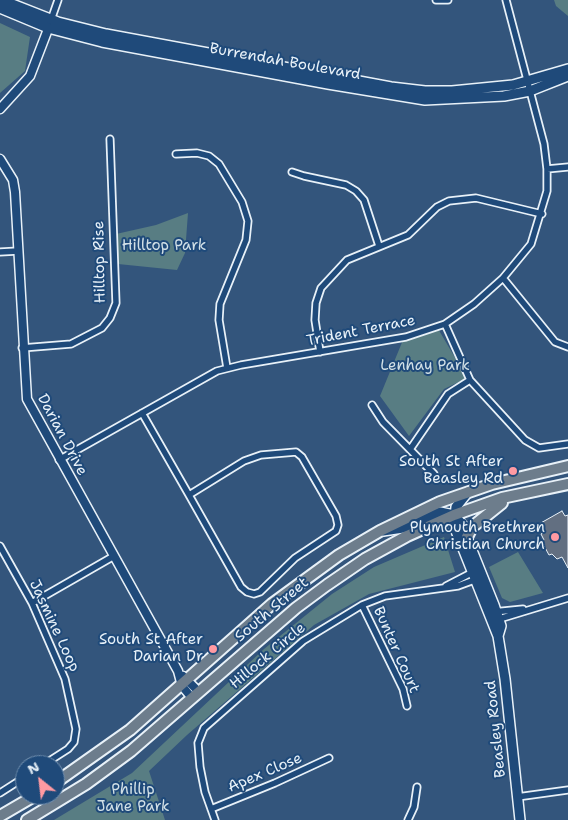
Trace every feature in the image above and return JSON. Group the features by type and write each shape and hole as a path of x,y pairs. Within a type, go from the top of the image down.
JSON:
{"highway":[{"name":"South Street","path":"65,777 110,746 293,588 339,555 380,531 468,492 568,466"},
{"name":"South Street","path":"28,820 86,784 131,751 327,585 407,536 454,515 513,496 568,484"},
{"path":"467,538 472,527 513,496"},
{"path":"0,816 19,805"}],"main road":[{"name":"Burrendah Boulevard","path":"2,0 50,24"},
{"name":"Burrendah Boulevard","path":"0,8 118,45 425,100 504,96 568,69"},
{"name":"Burrendah Boulevard","path":"529,86 568,76"},
{"path":"380,531 403,528 440,512 454,515 456,507 468,492"},
{"name":"Beasley Road","path":"454,515 461,523 478,574"},
{"name":"Beasley Road","path":"454,515 454,526 501,626 498,636 505,679 520,820"}],"street":[{"path":"0,109 30,76 58,0"},
{"path":"436,0 448,0"},
{"name":"Trident Terrace","path":"59,460 208,376 227,368 406,337 445,324 474,304 503,278 531,244 542,214 547,191 544,144 506,0"},
{"name":"Hilltop Rise","path":"22,348 71,344 102,328 110,318 116,303 110,139"},
{"path":"176,154 197,153 209,156 219,164 242,202 248,220 246,240 220,304 218,320 227,368"},
{"name":"Darian Drive","path":"0,159 13,180 15,192 22,348 27,400 178,671 195,695"},
{"path":"547,170 568,167"},
{"path":"292,172 346,185 356,191 364,200 379,246"},
{"path":"320,352 315,320 316,303 321,288 347,260 408,236 437,208 449,201 476,198 542,214"},
{"path":"0,252 18,251"},
{"path":"503,278 555,342 568,347"},
{"path":"445,324 470,380 529,444 539,448 568,444"},
{"path":"410,448 448,394 470,380"},
{"path":"372,404 383,422 434,474"},
{"path":"142,413 241,587 247,592 254,594 260,592 295,558 336,531 338,525 336,516 322,491 302,457 296,452 261,455 244,461 189,495"},
{"name":"Jasmine Loop","path":"0,546 32,602 65,679 76,729 74,742 59,755"},
{"path":"32,602 114,556"},
{"name":"Hillock Circle","path":"215,820 205,792 198,743 204,728 303,641 362,605 385,596 458,586 478,574"},
{"path":"495,616 568,598"},
{"name":"Bunter Court","path":"362,605 403,689 406,706"},
{"name":"Apex Close","path":"211,809 275,783 329,758"},
{"path":"0,793 15,783"},
{"path":"408,820 414,807 417,787"},
{"path":"518,797 568,790"}],"green space":[{"path":"554,0 568,0 568,16 556,6"},
{"path":"0,23 30,37 25,71 0,93"},
{"name":"Hilltop Park","path":"188,213 185,253 177,270 118,264 116,234 156,225"},
{"name":"Lenhay Park","path":"437,327 467,378 444,389 409,436 380,396 403,340"},
{"name":"Phillip Jane Park","path":"444,537 455,572 369,594 314,625 187,735 149,771 165,820 54,820 132,773 264,649 332,594 374,567"},
{"path":"518,552 543,593 510,602 502,598 489,567"}],"building":[{"name":"Plymouth Brethren Christian Church","path":"562,511 565,516 568,515 568,568 562,557 557,559 552,554 549,555 542,542 544,540 541,534 544,532 539,524"}],"place":[{"name":"South St After Beasley Rd","path":"513,471"},
{"name":"Plymouth Brethren Christian Church","path":"555,537"},
{"name":"South St After Darian Dr","path":"213,649"}]}
